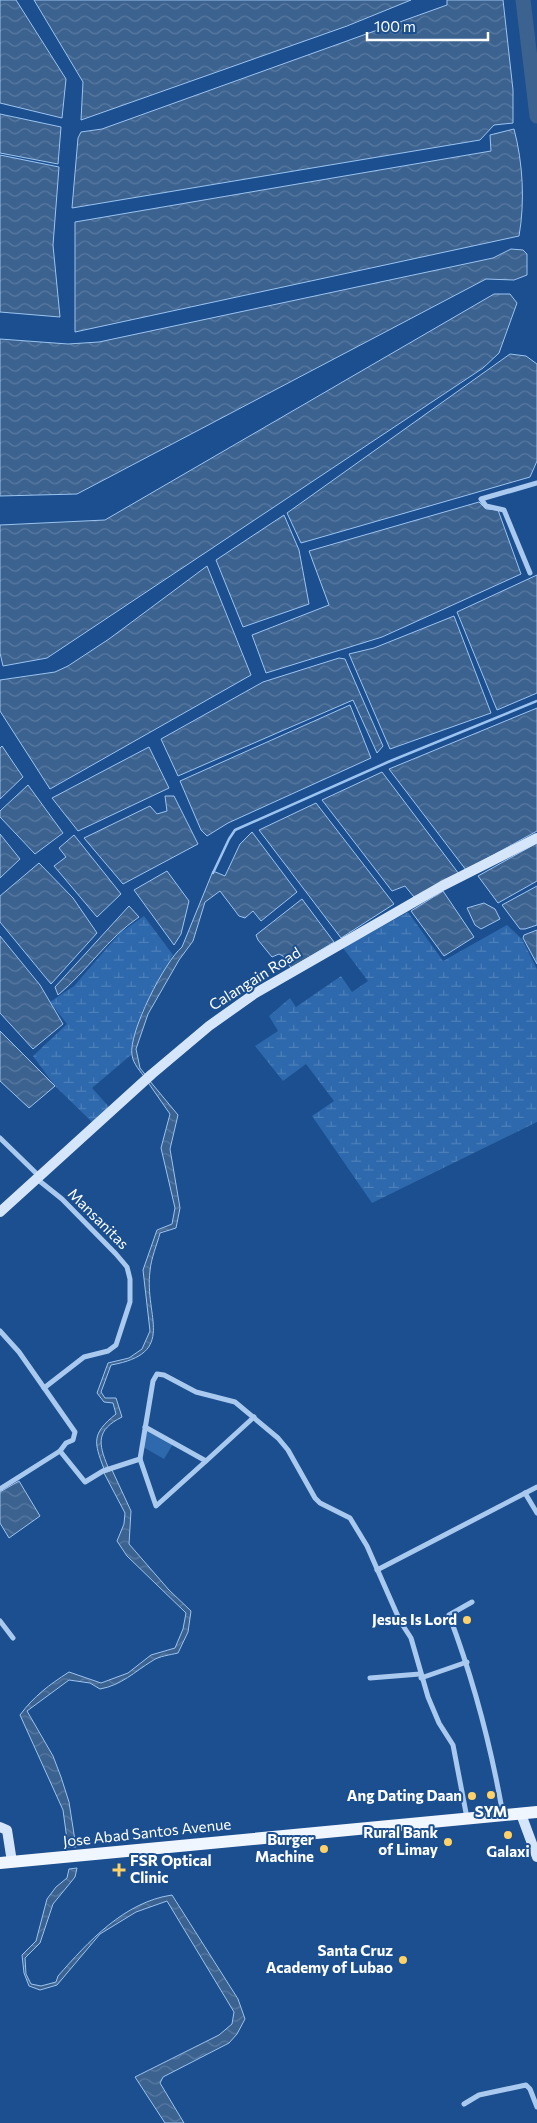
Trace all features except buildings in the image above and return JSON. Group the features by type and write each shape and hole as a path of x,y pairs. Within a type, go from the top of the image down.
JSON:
{"main road":[{"name":"Jose Abad Santos Avenue","path":"6,1863 537,1812"}],"street":[{"path":"530,573 504,510 486,506 481,499 537,483"},
{"name":"Calangain Road","path":"0,1212 149,1077 209,1026 254,994 442,886 537,838"},
{"path":"0,1138 38,1178"},
{"name":"Mansanitas","path":"38,1178 62,1199 116,1254 126,1267 130,1279 130,1302 116,1345 108,1351 84,1357 44,1388"},
{"path":"0,1331 19,1352 75,1432 73,1440 66,1443 60,1451 0,1489"},
{"path":"254,1418 156,1506 140,1459 153,1381 157,1374 164,1375 196,1392 235,1402 278,1438 288,1450 320,1503 336,1510 355,1523 367,1546 400,1621 411,1638 420,1676 439,1723 453,1745 467,1819"},
{"path":"145,1427 206,1461"},
{"path":"60,1451 85,1482 103,1471 140,1459"},
{"path":"377,1570 537,1487"},
{"path":"525,1493 537,1513"},
{"path":"472,1602 449,1616 467,1662 491,1751 503,1815"},
{"path":"0,1621 13,1638"},
{"path":"370,1678 420,1676 467,1662"},
{"path":"521,1814 537,1857"},
{"path":"0,1827 7,1830 6,1863"},
{"path":"464,2104 479,2095 526,2086 530,2088 537,2107"}],"green space":[{"path":"408,912 443,961 507,925 522,939 537,969 537,1122 372,1203 312,1116 334,1101 306,1064 283,1081 255,1046 278,1031 269,1016 290,998 296,1007 341,976 352,992 368,981 343,948"},
{"path":"144,916 173,955 142,1011 131,1055 92,1088 111,1109 94,1124 55,1086 33,1056 67,1024 50,1002 74,986 120,933"},
{"path":"146,1429 173,1444 164,1459 143,1447"}],"water":[{"path":"0,0 16,0 66,79 62,118 0,103"},
{"path":"34,0 411,0 347,26 81,120 83,82"},
{"path":"447,0 503,0 513,90 513,123 494,125 480,140 72,208 78,138 81,132 102,129 447,5"},
{"path":"0,114 61,127 58,164 0,153"},
{"path":"514,129 522,182 522,210 519,236 75,332 75,222 491,151 490,135"},
{"path":"0,155 59,167 53,245 60,317 0,312"},
{"path":"511,249 523,250 527,254 527,275 514,280 486,279 77,494 0,496 0,339 68,344 99,342 493,258"},
{"path":"494,294 510,294 517,303 499,353 483,368 47,658 3,666 0,653 0,525 105,520"},
{"path":"510,354 526,356 537,364 537,461 530,477 301,543 287,513"},
{"path":"479,502 486,509 498,510 521,574 382,637 266,673 252,635 329,605 309,551"},
{"path":"284,515 299,550 309,604 243,627 216,560"},
{"path":"207,566 251,675 50,789 0,711 0,680 55,672 68,666 109,639"},
{"path":"537,575 537,693 497,710 457,612"},
{"path":"454,616 491,713 390,749 349,654 374,648"},
{"path":"339,658 345,659 383,746 377,753 353,700 178,776 161,739 263,682"},
{"path":"350,705 371,758 228,823 207,836 201,830 180,781"},
{"path":"537,708 537,831 466,870 389,769"},
{"path":"2,746 23,777 0,799 0,748"},
{"path":"149,747 169,788 78,831 52,798"},
{"path":"382,772 459,874 414,897 405,886 392,891 322,800"},
{"path":"28,785 63,833 35,854 0,817 0,811"},
{"path":"165,796 174,796 198,844 123,884 84,838 150,806 157,814 167,811"},
{"path":"316,803 394,904 341,938 259,830"},
{"path":"252,832 297,892 261,921 253,911 245,918 239,916 220,891 205,902 193,941 179,960 148,1014 136,1049 140,1068 148,1078 146,1079 133,1058 132,1045 149,998 166,967 182,947 213,871 225,876 240,844"},
{"path":"0,834 20,859 0,878"},
{"path":"74,835 121,894 97,917 54,866 66,857 59,848"},
{"path":"537,843 537,881 498,903 478,876"},
{"path":"39,863 73,898 97,933 51,984 0,922 0,896"},
{"path":"167,871 189,901 181,934 174,945 134,890"},
{"path":"537,886 537,925 520,929 502,905"},
{"path":"443,891 474,937 444,956 411,911"},
{"path":"302,899 334,942 291,968 283,956 279,954 272,957 256,935"},
{"path":"484,903 495,909 500,919 481,929 475,925 467,908"},
{"path":"129,906 139,917 117,935 79,976 58,995 55,987"},
{"path":"537,930 537,964 523,938 524,935"},
{"path":"0,936 40,985 63,1024 33,1049 0,1013"},
{"path":"0,1031 55,1086 29,1108 0,1081"},
{"path":"149,1080 178,1115 170,1149 180,1208 176,1228 160,1233 152,1261 149,1288 153,1318 151,1342 145,1352 132,1359 111,1365 101,1392 105,1398 116,1398 122,1417 107,1427 104,1432 101,1444 108,1467 104,1469 98,1452 97,1439 102,1427 116,1414 113,1403 104,1402 97,1393 108,1363 129,1358 142,1349 150,1331 143,1270 157,1230 172,1224 175,1208 161,1148 170,1114 147,1081"},
{"path":"112,1470 131,1511 129,1544 169,1590 191,1611 188,1632 178,1653 155,1659 121,1681 100,1689 90,1683 69,1680 27,1711 53,1756 69,1802 76,1847 68,1847 63,1810 20,1715 42,1691 69,1672 101,1683 128,1673 151,1655 175,1648 183,1629 186,1613 127,1556 117,1541 124,1524 125,1513 104,1473"},
{"path":"19,1481 40,1516 9,1538 0,1523 0,1492"},
{"path":"77,1868 75,1877 53,1904 40,1943 25,1958 26,1974 31,1984 41,1986 56,1982 58,1976 108,1925 138,1906 172,1895 238,1999 245,2019 237,2034 229,2043 163,2077 160,2083 184,2123 165,2123 135,2077 219,2035 232,2024 234,2012 167,1901 136,1912 100,1934 57,1985 40,1990 29,1986 24,1973 22,1955 36,1941 47,1899 56,1887 67,1878 69,1869"}],"waterway":[{"path":"523,0 537,116"},
{"path":"213,873 235,830 388,762 537,701"}],"place":[{"name":"Jesus Is Lord","path":"467,1620"},
{"name":"SYM","path":"491,1795"},
{"name":"Ang Dating Daan","path":"472,1796"},
{"name":"Galaxi","path":"508,1835"},
{"name":"Rural Bank of Limay","path":"448,1842"},
{"name":"Burger Machine","path":"324,1849"},
{"name":"FSR Optical Clinic","path":"119,1870"},
{"name":"Santa Cruz Academy of Lubao","path":"403,1960"}]}
